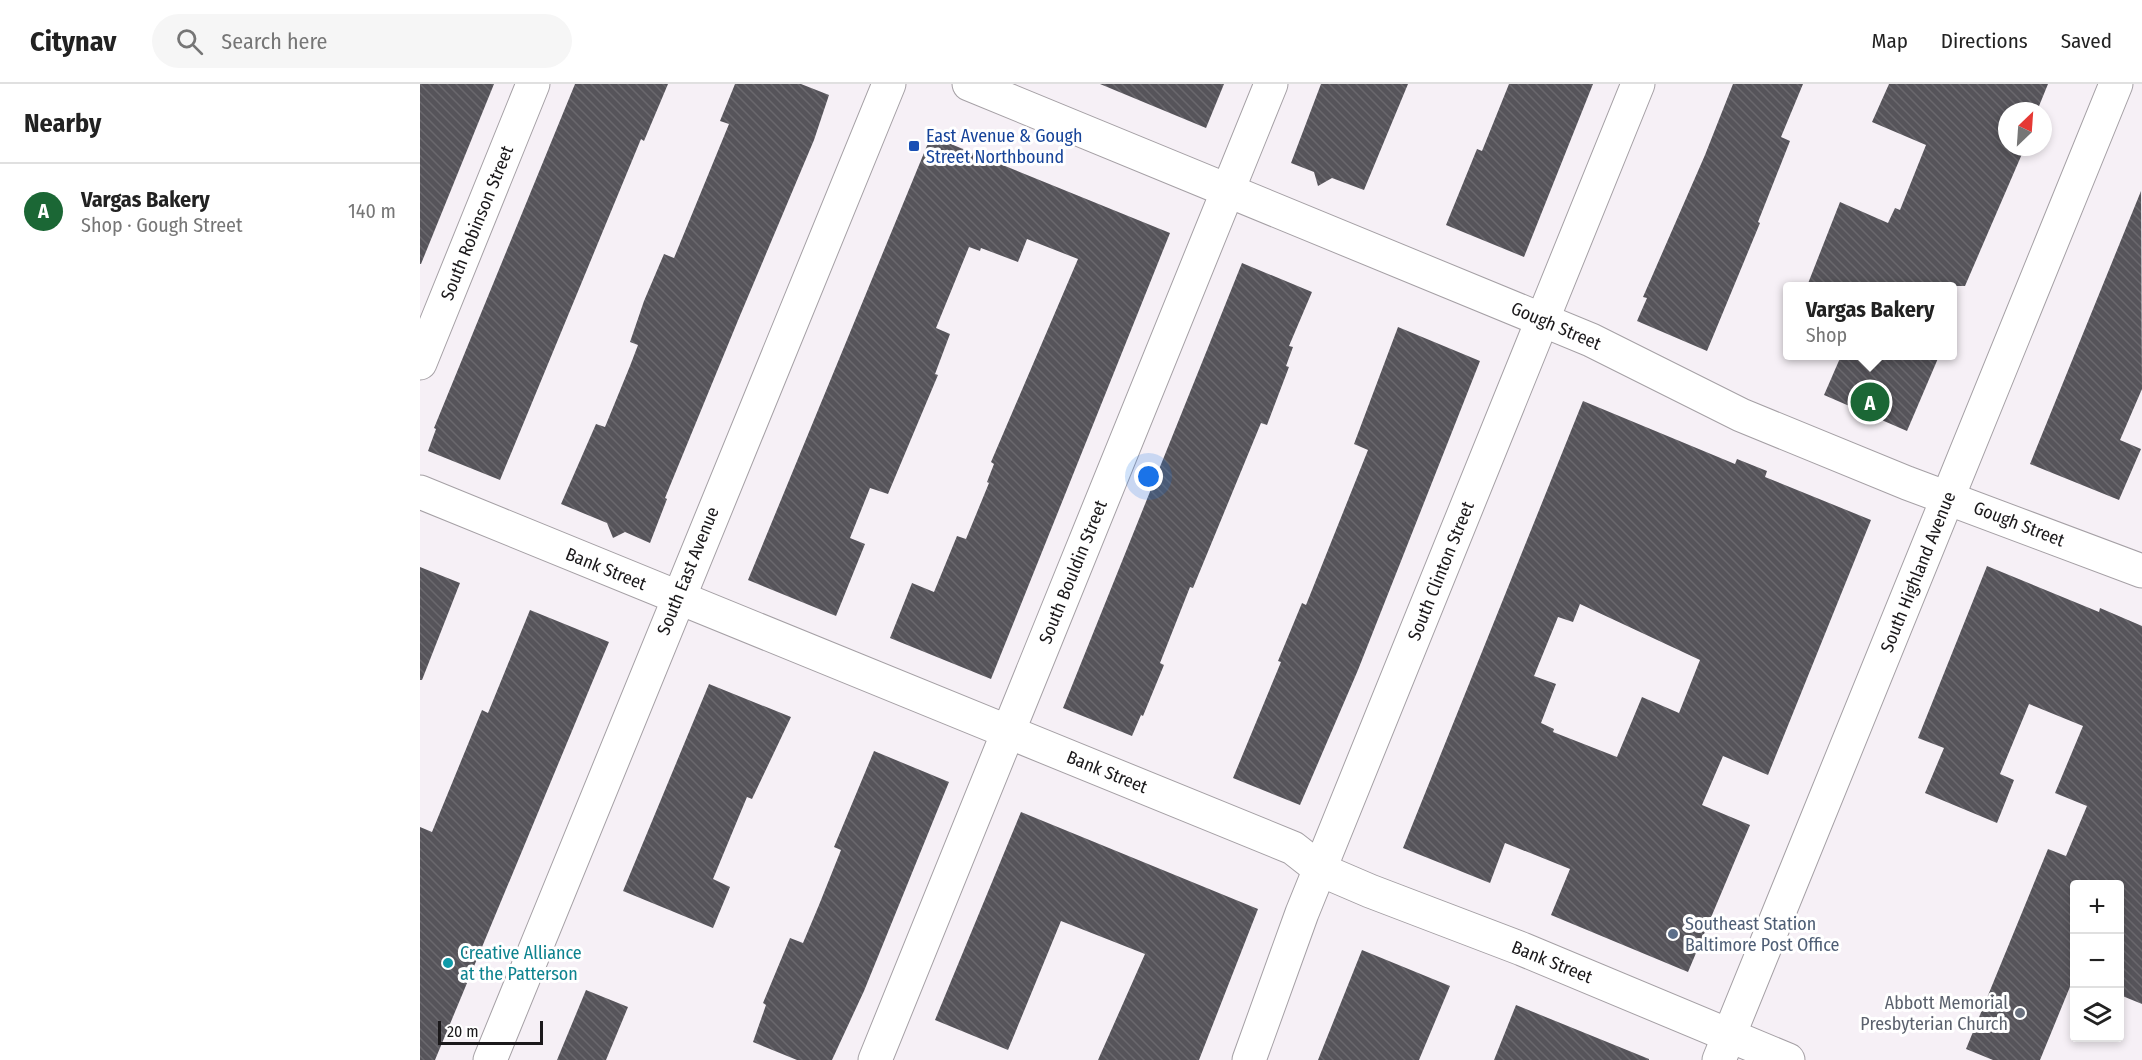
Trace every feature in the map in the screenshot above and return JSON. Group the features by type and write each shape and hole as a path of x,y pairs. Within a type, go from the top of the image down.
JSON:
{"street":[{"name":"South Robinson Street","path":"420,363 533,84"},
{"name":"South East Avenue","path":"490,1060 889,84"},
{"name":"Gough Street","path":"969,84 1591,340 1741,415 1949,498 2142,571"},
{"name":"South Bouldin Street","path":"875,1060 1271,84"},
{"name":"South Clinton Street","path":"1250,1060 1302,913 1638,84"},
{"name":"South Highland Avenue","path":"1724,1048 2116,84"},
{"name":"Bank Street","path":"420,492 677,599 1293,848 1321,870 1724,1048 1788,1060"}],"building":[{"path":"420,84 494,84 421,264 420,264"},
{"path":"575,84 668,84 644,141 641,139 500,480 428,451 436,429 434,428"},
{"path":"735,84 801,84 829,95 814,140 665,498 667,499 650,543 625,532 613,538 607,523 561,504 596,424 605,427 638,345 630,342 644,301 664,254 674,258 729,124 720,121"},
{"path":"1100,84 1224,84 1206,128"},
{"path":"1321,84 1408,84 1364,190 1332,178 1318,186 1314,172 1291,163"},
{"path":"1509,84 1593,84 1524,257 1446,225 1477,149 1482,151"},
{"path":"1733,84 1803,84 1781,137 1790,141 1758,222 1760,223 1707,351 1637,321 1647,298 1643,297 1705,155"},
{"path":"1889,84 2048,84 2041,102 1998,102 1998,156 2021,156 1965,286 1957,286 1957,282 1809,282 1840,202 1888,223 1895,208 1900,210 1926,145 1872,122"},
{"path":"931,136 1170,233 991,679 890,638 912,583 934,592 957,536 966,539 989,483 987,482 994,464 991,462 1078,259 1027,239 1018,262 981,248 980,251 969,247 936,328 950,334 935,374 938,375 888,494 870,488 850,538 865,544 836,616 748,580"},
{"path":"2141,191 2142,389 2120,440 2141,449 2119,500 2030,464"},
{"path":"1242,263 1312,292 1289,346 1293,347 1286,366 1289,367 1267,425 1261,423 1193,588 1190,587 1160,663 1164,665 1143,716 1141,715 1132,736 1063,708"},
{"path":"1398,327 1480,361 1358,670 1300,805 1233,778 1281,662 1278,661 1302,603 1306,605 1368,450 1354,444"},
{"path":"1839,360 1937,360 1907,431 1824,395"},
{"path":"1583,401 1735,464 1737,459 1767,471 1765,477 1871,520 1768,775 1723,756 1702,805 1750,825 1688,972 1551,915 1570,869 1505,843 1490,883 1403,848","holes":["1580,604 1700,660 1679,713 1642,697 1617,757 1553,732 1554,729 1541,723 1556,684 1534,676 1558,617 1573,622"]},
{"path":"1987,566 2099,612 2100,608 2142,626 2142,1004 2124,997 2124,880 2070,880 2070,987 2040,1060 1993,1060 1966,1049 2048,849 2066,856 2087,806 2055,793 2083,726 2029,704 2000,774 2014,780 1997,823 1925,793 1944,748 1918,738"},
{"path":"420,567 460,583 422,680 420,680"},
{"path":"530,610 609,642 435,1060 420,1060 420,827 432,832 482,710 488,713"},
{"path":"709,684 791,717 752,799 747,797 713,879 730,887 713,928 623,891"},
{"path":"874,751 949,782 864,991 832,1060 797,1060 753,1042 766,1005 763,1003 790,938 803,943 819,905 841,850 834,847"},
{"path":"1021,812 1258,909 1199,1060 1098,1060 1145,954 1061,921 1008,1050 935,1020"},
{"path":"1362,950 1450,986 1419,1060 1318,1060"},
{"path":"586,990 628,1007 606,1060 557,1060"},
{"path":"1516,1005 1649,1059 1649,1060 1494,1060"}],"place":[{"name":"East Avenue & Gough Street Northbound","path":"914,146"},
{"name":"Vargas Bakery","path":"1870,402"},
{"name":"Southeast Station Baltimore Post Office","path":"1673,934"},
{"name":"Creative Alliance at the Patterson","path":"448,963"},
{"name":"Abbott Memorial Presbyterian Church","path":"2020,1013"}]}
